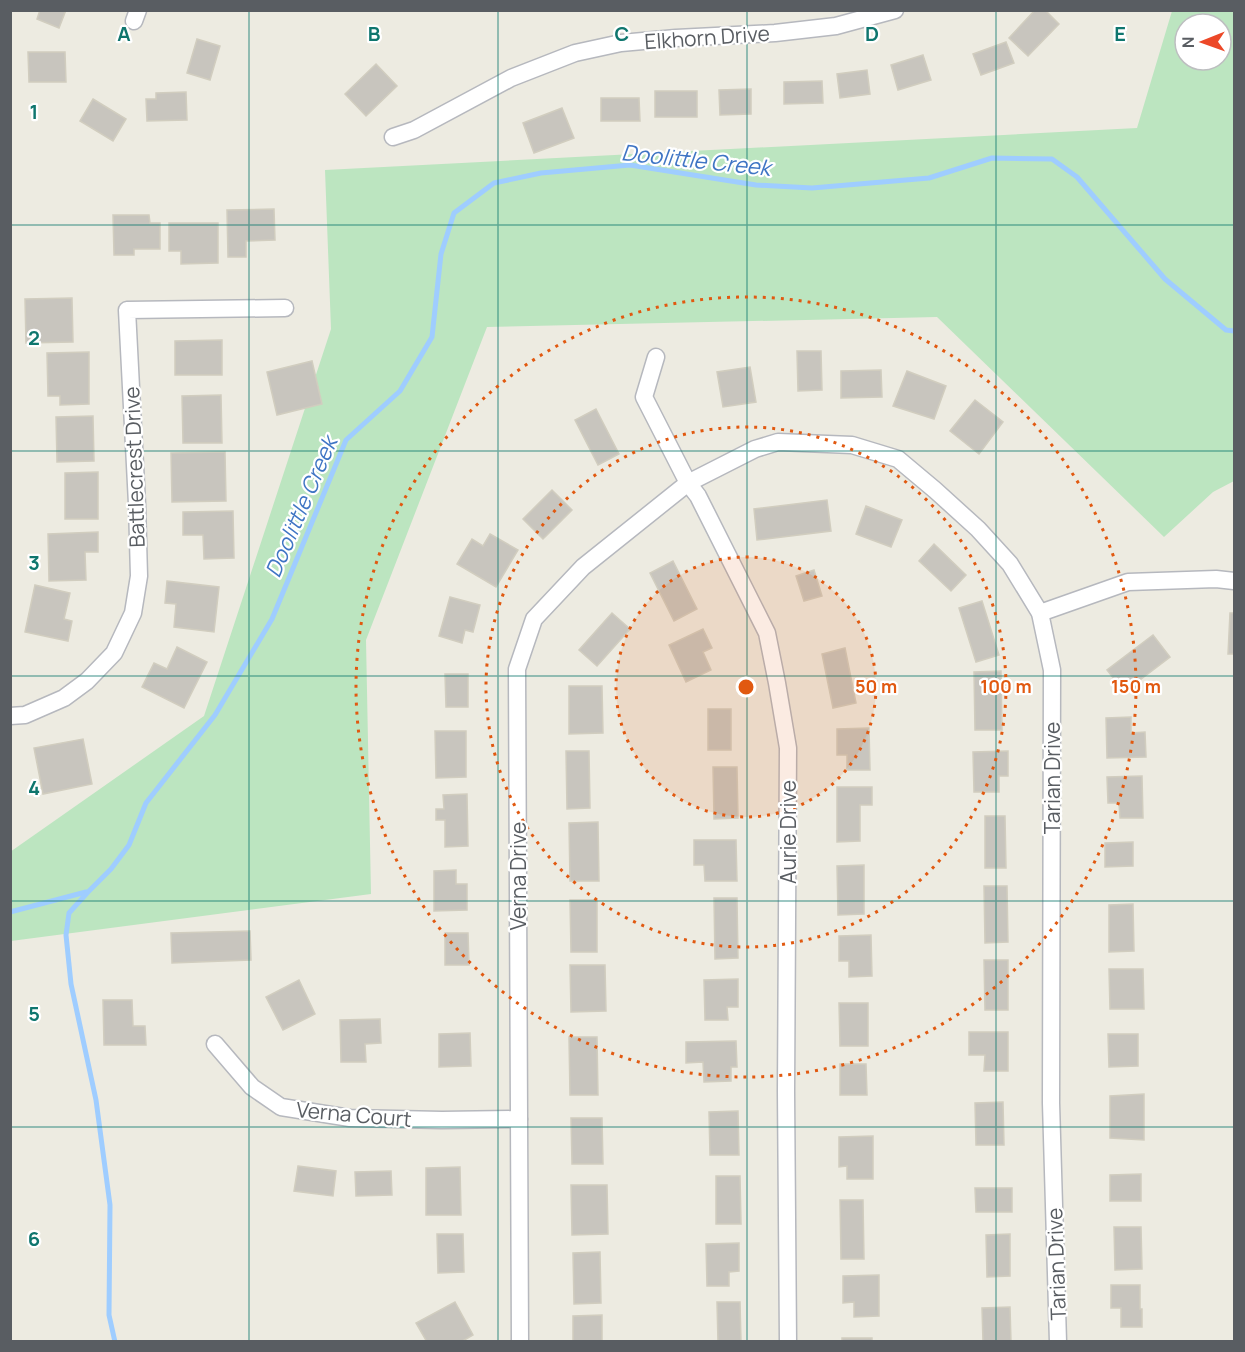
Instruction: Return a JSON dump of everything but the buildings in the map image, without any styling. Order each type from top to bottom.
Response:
[{"type":"street","name":"Elkhorn Drive","points":[[393,137],[414,130],[510,78],[575,53],[621,43],[775,33],[836,26],[895,10]]},
{"type":"street","name":"Battlecrest Drive","points":[[10,716],[25,714],[64,698],[87,681],[114,653],[133,613],[139,576],[127,310],[285,308]]},
{"type":"street","name":"Aurie Drive","points":[[656,357],[644,398],[688,483],[698,496],[767,633],[788,748],[786,1104],[788,1341]]},
{"type":"street","name":"Tarian Drive","points":[[688,483],[755,449],[778,442],[852,445],[898,459],[978,529],[1010,564],[1041,613],[1052,670],[1051,1103],[1058,1341]]},
{"type":"street","name":"Verna Drive","points":[[520,1341],[517,669],[534,620],[583,567],[688,483]]},
{"type":"street","points":[[1041,613],[1128,582],[1216,579],[1234,581]]},
{"type":"street","name":"Verna Court","points":[[215,1044],[252,1087],[281,1107],[350,1118],[519,1119]]},
{"type":"green space","points":[[1172,11],[1234,11],[1234,481],[1213,492],[1164,537],[937,317],[487,327],[366,640],[371,894],[11,941],[10,852],[204,716],[331,329],[325,170],[1137,128]]},
{"type":"waterway","name":"Doolittle Creek","points":[[115,1342],[109,1315],[110,1205],[96,1100],[71,984],[66,935],[69,913],[111,869],[129,845],[146,803],[215,715],[272,619],[346,440],[400,391],[432,337],[441,254],[454,213],[494,183],[541,173],[630,165],[756,185],[812,188],[929,178],[992,158],[1052,159],[1077,177],[1165,279],[1226,330],[1234,331]]},
{"type":"waterway","name":"Doolittle Creek","points":[[10,912],[86,892]]}]
